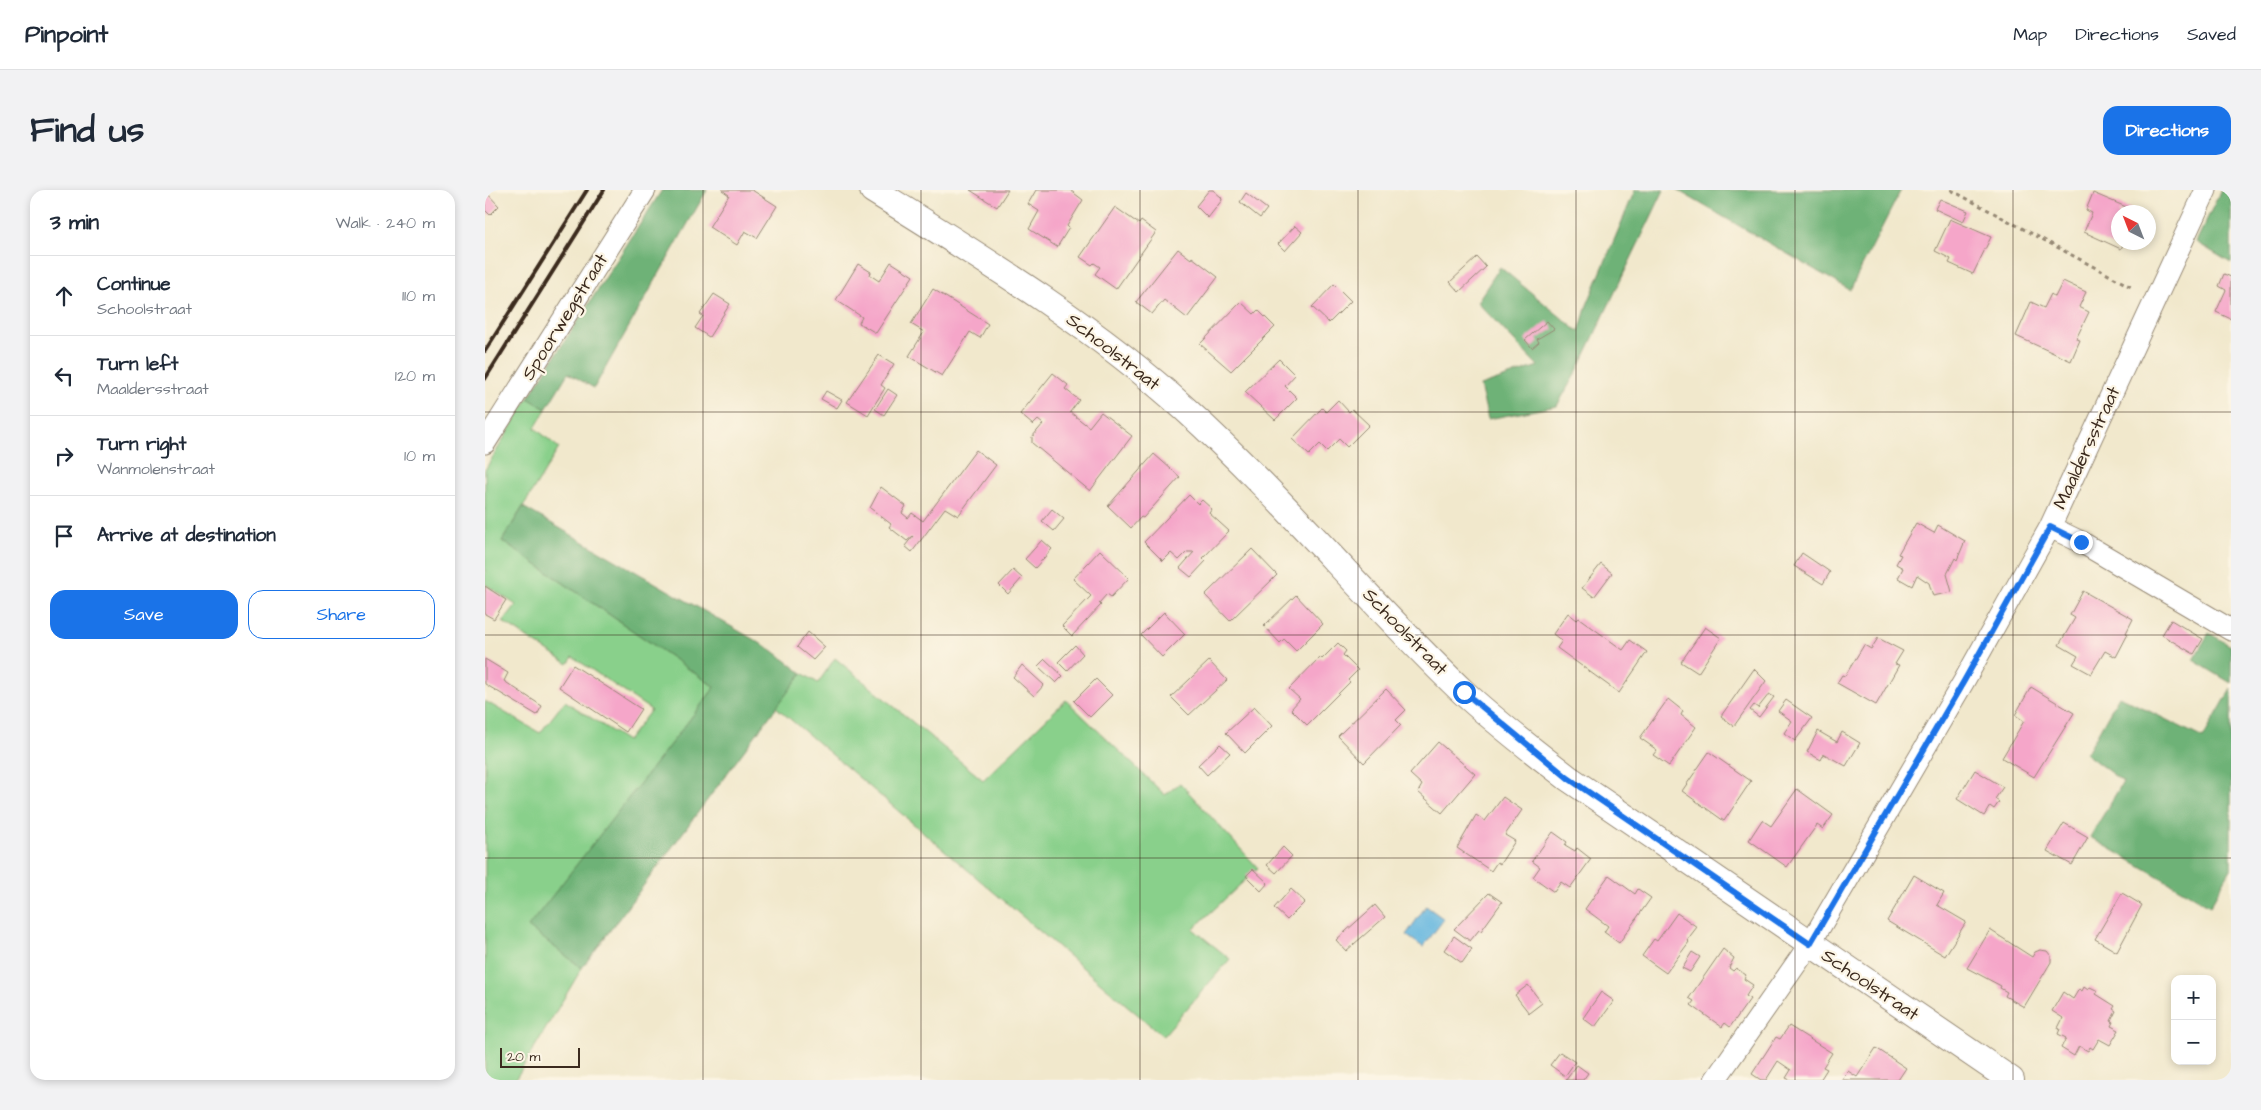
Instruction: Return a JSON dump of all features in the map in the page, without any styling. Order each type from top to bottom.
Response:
[{"type":"street","name":"Spoorwegstraat","points":[[485,443],[645,190]]},
{"type":"street","name":"Schoolstraat","points":[[873,190],[1051,304],[1183,407],[1241,461],[1426,656],[1493,718],[1568,778],[2011,1080]]},
{"type":"street","name":"Maaldersstraat","points":[[1715,1080],[1810,944],[1964,681],[2050,527],[2206,190]]},
{"type":"street","points":[[2050,527],[2081,542],[2231,630]]},
{"type":"path","points":[[1951,190],[2156,301]]},
{"type":"green space","points":[[662,190],[707,190],[594,388],[568,373],[546,409],[528,398]]},
{"type":"green space","points":[[1635,190],[1664,190],[1578,369],[1557,406],[1488,419],[1480,386],[1538,366],[1477,302],[1500,267],[1579,332],[1587,305]]},
{"type":"green space","points":[[1677,190],[1901,190],[1850,290]]},
{"type":"green space","points":[[2221,190],[2231,190],[2231,263],[2196,242]]},
{"type":"green space","points":[[528,398],[546,409],[535,428],[559,448],[502,541],[715,687],[529,927],[582,968],[515,1080],[485,1080],[485,701],[540,733],[565,701],[627,741],[651,710],[573,657],[568,664],[503,622],[516,605],[485,584],[485,470]]},
{"type":"green space","points":[[523,507],[772,650],[802,673],[582,968],[528,927],[715,687],[502,541]]},
{"type":"green space","points":[[2209,633],[2231,646],[2231,683],[2193,660]]},
{"type":"green space","points":[[835,658],[983,780],[1066,700],[1165,795],[1180,783],[1258,868],[1193,929],[1230,959],[1163,1036],[776,707],[802,673],[818,683]]},
{"type":"green space","points":[[2231,689],[2231,869],[2210,906],[2090,837],[2123,782],[2086,754],[2119,696],[2203,738]]},
{"type":"water","points":[[1426,906],[1444,919],[1423,947],[1406,935]]},
{"type":"building","points":[[722,190],[752,190],[777,206],[757,238],[745,231],[737,245],[709,227],[729,195]]},
{"type":"building","points":[[970,190],[1008,190],[997,207]]},
{"type":"building","points":[[1036,190],[1070,190],[1083,200],[1057,247],[1029,229],[1039,211],[1028,204]]},
{"type":"building","points":[[1209,190],[1213,190],[1222,200],[1208,218],[1196,206]]},
{"type":"building","points":[[485,191],[499,206],[490,215],[485,210]]},
{"type":"building","points":[[1246,193],[1267,209],[1260,218],[1240,202]]},
{"type":"building","points":[[2093,193],[2121,205],[2111,205],[2111,244],[2084,232],[2092,213],[2086,210]]},
{"type":"building","points":[[1940,199],[1968,211],[1963,222],[1935,209]]},
{"type":"building","points":[[1115,207],[1139,224],[1141,221],[1156,232],[1116,289],[1095,274],[1100,267],[1094,263],[1092,265],[1080,257]]},
{"type":"building","points":[[1950,219],[1991,237],[1973,274],[1949,263],[1951,259],[1935,251]]},
{"type":"building","points":[[1295,226],[1302,232],[1285,251],[1278,244]]},
{"type":"building","points":[[1178,249],[1218,277],[1187,318],[1164,300],[1152,314],[1136,302]]},
{"type":"building","points":[[1477,257],[1486,267],[1459,292],[1450,282]]},
{"type":"building","points":[[891,262],[913,276],[876,333],[859,323],[862,317],[836,300],[858,264],[871,272],[870,275],[879,281]]},
{"type":"building","points":[[2224,274],[2231,277],[2231,319],[2216,312],[2226,290],[2219,286]]},
{"type":"building","points":[[2063,281],[2086,292],[2079,307],[2089,312],[2076,339],[2080,340],[2071,361],[2016,336],[2031,302],[2044,308],[2051,294],[2055,297]]},
{"type":"building","points":[[1334,284],[1351,301],[1329,323],[1312,307]]},
{"type":"building","points":[[933,289],[988,324],[980,338],[970,332],[942,376],[909,356],[924,332],[911,324]]},
{"type":"building","points":[[714,294],[730,304],[709,337],[695,328],[703,316],[700,314]]},
{"type":"building","points":[[1241,302],[1254,314],[1258,310],[1275,327],[1231,371],[1200,344]]},
{"type":"building","points":[[1547,321],[1554,329],[1537,339],[1539,342],[1532,348],[1525,340]]},
{"type":"building","points":[[879,355],[894,364],[881,385],[885,388],[868,415],[847,402]]},
{"type":"building","points":[[1279,359],[1295,375],[1285,386],[1297,398],[1275,420],[1245,392]]},
{"type":"building","points":[[1053,373],[1068,385],[1065,389],[1079,400],[1070,412],[1089,427],[1101,412],[1132,436],[1090,491],[1032,443],[1032,437],[1043,424],[1038,420],[1033,425],[1020,414]]},
{"type":"building","points":[[888,389],[897,395],[884,415],[875,409]]},
{"type":"building","points":[[826,391],[842,400],[837,408],[821,399]]},
{"type":"building","points":[[1338,400],[1349,412],[1352,409],[1369,425],[1347,447],[1339,439],[1327,451],[1320,444],[1309,455],[1292,439],[1322,408],[1326,412]]},
{"type":"building","points":[[976,450],[996,465],[958,516],[945,508],[912,552],[905,546],[913,536],[907,541],[889,527],[891,524],[870,508],[881,487],[906,506],[902,513],[908,518],[912,513],[923,521]]},
{"type":"building","points":[[1154,454],[1180,477],[1143,518],[1141,517],[1131,528],[1108,506]]},
{"type":"building","points":[[1189,495],[1198,504],[1202,500],[1212,509],[1209,513],[1229,531],[1203,558],[1206,561],[1191,577],[1180,568],[1194,552],[1187,552],[1179,560],[1171,553],[1163,561],[1144,542]]},
{"type":"building","points":[[1052,509],[1064,519],[1054,531],[1042,521]]},
{"type":"building","points":[[1916,523],[1934,533],[1938,525],[1965,541],[1957,560],[1955,558],[1947,574],[1952,592],[1933,596],[1929,583],[1917,575],[1912,586],[1898,578],[1903,568],[1896,564],[1901,555],[1898,554]]},
{"type":"building","points":[[1042,540],[1052,549],[1035,568],[1025,559]]},
{"type":"building","points":[[1252,549],[1277,575],[1230,621],[1205,595]]},
{"type":"building","points":[[1100,550],[1129,578],[1111,597],[1107,594],[1099,603],[1101,605],[1072,636],[1062,626],[1091,596],[1073,579]]},
{"type":"building","points":[[1802,553],[1830,572],[1823,584],[1794,566]]},
{"type":"building","points":[[1601,564],[1612,573],[1594,597],[1582,588]]},
{"type":"building","points":[[1013,570],[1022,578],[1008,594],[999,585]]},
{"type":"building","points":[[485,586],[506,600],[494,619],[485,614]]},
{"type":"building","points":[[2083,591],[2133,619],[2126,633],[2128,634],[2116,657],[2105,651],[2091,674],[2073,664],[2078,656],[2059,645],[2075,618],[2070,615]]},
{"type":"building","points":[[1296,595],[1323,624],[1296,651],[1284,639],[1280,643],[1264,626]]},
{"type":"building","points":[[1164,612],[1185,634],[1162,657],[1141,635]]},
{"type":"building","points":[[1568,613],[1577,620],[1579,618],[1623,650],[1630,640],[1647,652],[1619,693],[1557,648],[1562,641],[1553,634]]},
{"type":"building","points":[[2171,620],[2203,639],[2194,654],[2162,635]]},
{"type":"building","points":[[1705,627],[1721,638],[1698,673],[1681,662]]},
{"type":"building","points":[[808,632],[825,647],[813,660],[797,647]]},
{"type":"building","points":[[1878,638],[1903,651],[1895,664],[1899,665],[1876,705],[1837,683],[1842,675],[1845,676],[1864,645],[1871,649]]},
{"type":"building","points":[[1338,643],[1346,651],[1343,655],[1358,670],[1348,680],[1350,682],[1307,725],[1291,709],[1300,699],[1289,689],[1320,657],[1322,659]]},
{"type":"building","points":[[1075,645],[1083,654],[1067,671],[1058,662]]},
{"type":"building","points":[[485,659],[508,673],[504,681],[542,706],[537,715],[485,684]]},
{"type":"building","points":[[1045,659],[1063,676],[1056,683],[1038,666]]},
{"type":"building","points":[[1209,661],[1227,680],[1189,715],[1171,697]]},
{"type":"building","points":[[573,665],[641,709],[626,732],[559,687]]},
{"type":"building","points":[[1022,665],[1044,685],[1034,696],[1013,677]]},
{"type":"building","points":[[1754,669],[1766,681],[1734,726],[1721,716]]},
{"type":"building","points":[[1096,679],[1112,695],[1090,717],[1074,701]]},
{"type":"building","points":[[2031,687],[2074,713],[2034,777],[2002,758],[2024,721],[2015,715]]},
{"type":"building","points":[[1386,689],[1406,710],[1396,720],[1401,725],[1364,763],[1338,736]]},
{"type":"building","points":[[1769,694],[1774,697],[1759,717],[1750,710],[1754,705],[1758,708]]},
{"type":"building","points":[[1668,699],[1683,711],[1681,715],[1696,727],[1669,766],[1653,755],[1657,750],[1640,738]]},
{"type":"building","points":[[1786,700],[1812,718],[1795,741],[1784,733],[1792,721],[1778,711]]},
{"type":"building","points":[[1254,707],[1272,726],[1245,753],[1226,733]]},
{"type":"building","points":[[1818,731],[1837,742],[1842,732],[1860,743],[1846,766],[1824,754],[1821,760],[1807,752]]},
{"type":"building","points":[[1438,742],[1475,774],[1442,813],[1418,792],[1422,785],[1410,774]]},
{"type":"building","points":[[1220,744],[1230,753],[1207,775],[1198,765]]},
{"type":"building","points":[[1709,752],[1751,781],[1724,821],[1682,791]]},
{"type":"building","points":[[1975,770],[2003,787],[1995,799],[1999,802],[1994,809],[1990,806],[1984,816],[1957,799]]},
{"type":"building","points":[[1797,789],[1833,815],[1823,829],[1817,825],[1787,867],[1749,840],[1762,820],[1771,826]]},
{"type":"building","points":[[1503,797],[1522,810],[1505,835],[1515,841],[1500,864],[1497,862],[1491,871],[1457,848],[1476,815],[1485,821]]},
{"type":"building","points":[[2064,823],[2088,837],[2072,865],[2047,851]]},
{"type":"building","points":[[1553,832],[1567,842],[1565,845],[1575,851],[1577,848],[1591,859],[1570,888],[1561,882],[1554,892],[1533,877],[1540,867],[1532,861]]},
{"type":"building","points":[[1283,847],[1292,856],[1276,873],[1267,865]]},
{"type":"building","points":[[1253,869],[1268,883],[1261,891],[1246,876]]},
{"type":"building","points":[[1609,875],[1635,894],[1638,889],[1651,898],[1619,943],[1604,932],[1608,926],[1585,909]]},
{"type":"building","points":[[1914,875],[1944,893],[1937,905],[1966,922],[1945,956],[1887,921]]},
{"type":"building","points":[[1291,889],[1305,902],[1287,920],[1274,908]]},
{"type":"building","points":[[1489,893],[1502,902],[1481,931],[1479,930],[1470,941],[1454,929]]},
{"type":"building","points":[[2122,893],[2142,905],[2117,952],[2095,939]]},
{"type":"building","points":[[1375,905],[1385,917],[1346,951],[1336,940]]},
{"type":"building","points":[[1677,913],[1697,927],[1687,940],[1689,942],[1666,973],[1642,956],[1654,939],[1657,941]]},
{"type":"building","points":[[1990,930],[2032,957],[2035,952],[2040,950],[2047,951],[2051,956],[2051,962],[2024,1007],[2005,996],[2007,992],[2000,988],[2001,986],[1967,968]]},
{"type":"building","points":[[1454,936],[1472,949],[1462,963],[1444,950]]},
{"type":"building","points":[[1723,949],[1734,958],[1729,968],[1733,971],[1736,968],[1746,975],[1744,979],[1753,985],[1746,996],[1750,999],[1730,1027],[1725,1023],[1722,1027],[1691,1005],[1694,1001],[1689,998]]},
{"type":"building","points":[[1692,952],[1700,957],[1690,972],[1682,968]]},
{"type":"building","points":[[1528,985],[1542,1003],[1529,1013],[1515,995]]},
{"type":"building","points":[[2084,987],[2088,990],[2090,987],[2098,991],[2096,994],[2115,1006],[2113,1009],[2116,1011],[2111,1021],[2113,1022],[2111,1026],[2119,1030],[2110,1045],[2099,1039],[2093,1049],[2090,1047],[2088,1051],[2079,1046],[2074,1056],[2061,1048],[2066,1038],[2058,1034],[2060,1029],[2058,1028],[2063,1018],[2052,1011],[2063,992],[2073,999],[2079,989],[2082,991]]},
{"type":"building","points":[[1601,992],[1614,1001],[1595,1027],[1583,1018]]},
{"type":"building","points":[[1789,1026],[1832,1053],[1823,1067],[1827,1069],[1820,1080],[1790,1080],[1786,1078],[1791,1070],[1778,1061],[1766,1080],[1761,1080],[1752,1074],[1776,1037],[1780,1039]]},
{"type":"building","points":[[1876,1048],[1906,1068],[1898,1080],[1842,1080],[1848,1071],[1857,1077]]},
{"type":"building","points":[[1560,1052],[1575,1062],[1565,1076],[1550,1065]]},
{"type":"building","points":[[1577,1065],[1588,1073],[1583,1080],[1566,1080]]},
{"type":"railway","points":[[485,351],[587,190]]},
{"type":"railway","points":[[485,379],[604,190]]},
{"type":"route","points":[[1464,692],[1493,718],[1568,778],[1810,944],[1964,681],[2050,527],[2081,542]]}]
